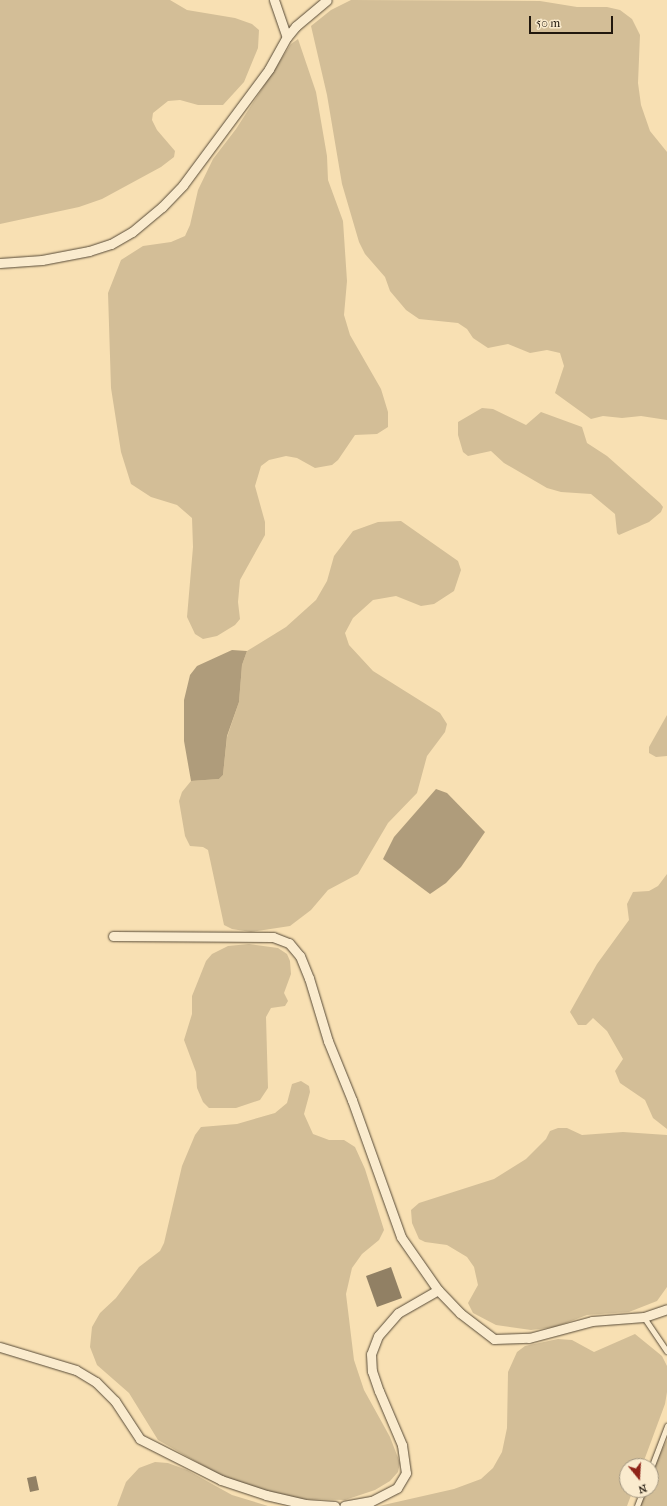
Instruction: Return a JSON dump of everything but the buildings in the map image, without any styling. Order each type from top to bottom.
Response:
[{"type":"street","points":[[274,0],[287,37]]},
{"type":"street","points":[[0,263],[42,260],[89,251],[111,244],[132,232],[162,207],[196,168],[268,69],[287,37],[296,26],[327,0]]},
{"type":"street","points":[[113,936],[273,937],[289,943],[300,956],[309,978],[328,1041],[352,1100],[401,1236],[438,1290],[460,1314],[494,1339],[529,1338],[592,1321],[644,1317],[667,1309]]},
{"type":"street","points":[[344,1506],[371,1501],[397,1488],[406,1473],[402,1445],[376,1385],[371,1354],[378,1336],[398,1313],[438,1290]]},
{"type":"street","points":[[0,1348],[76,1370],[96,1382],[115,1401],[140,1440],[221,1480],[266,1495],[305,1504],[335,1506]]},
{"type":"lane","points":[[644,1317],[667,1351]]},
{"type":"lane","points":[[655,1458],[667,1426]]},
{"type":"shaded area","points":[[0,0],[170,0],[187,10],[235,18],[252,24],[259,30],[258,48],[244,82],[223,105],[198,105],[180,100],[168,101],[153,113],[152,120],[157,130],[175,151],[174,157],[161,167],[102,199],[79,207],[0,224]]},
{"type":"shaded area","points":[[351,0],[540,1],[577,7],[607,7],[620,10],[632,19],[640,35],[638,83],[641,105],[650,131],[667,152],[667,420],[641,416],[622,418],[603,416],[591,419],[555,393],[564,366],[560,353],[547,350],[530,353],[508,344],[488,348],[473,338],[467,329],[458,323],[419,319],[406,310],[390,291],[385,277],[365,254],[359,242],[342,184],[327,95],[311,26],[331,10]]},
{"type":"shaded area","points":[[298,39],[316,92],[327,156],[328,180],[343,221],[347,281],[344,315],[350,335],[381,389],[388,412],[388,427],[377,434],[355,435],[338,460],[332,465],[315,468],[297,458],[286,456],[269,460],[261,466],[255,486],[265,522],[265,535],[240,580],[238,602],[240,619],[235,625],[217,636],[203,639],[195,634],[187,617],[193,547],[192,518],[177,505],[151,497],[131,484],[121,452],[111,388],[108,293],[121,260],[143,246],[171,242],[185,236],[190,225],[198,190],[213,159],[236,129],[291,44]]},
{"type":"shaded area","points":[[482,408],[493,409],[526,425],[541,412],[582,427],[587,443],[607,456],[660,503],[663,507],[661,512],[649,522],[619,535],[617,533],[615,514],[591,494],[561,492],[547,488],[504,463],[491,451],[468,456],[463,452],[458,435],[458,422]]},
{"type":"shaded area","points":[[401,521],[458,561],[461,570],[454,591],[434,604],[421,606],[396,596],[373,600],[353,618],[345,633],[349,645],[373,671],[440,713],[447,724],[445,732],[427,756],[417,793],[388,823],[358,874],[328,890],[311,910],[290,926],[251,932],[232,929],[224,925],[208,850],[203,847],[190,846],[185,836],[179,801],[182,792],[191,781],[219,779],[223,775],[227,737],[239,702],[242,665],[247,651],[286,627],[316,600],[327,581],[334,556],[353,531],[378,522]]},
{"type":"shaded area","points":[[232,650],[247,651],[242,665],[239,702],[227,736],[223,775],[219,779],[191,781],[184,741],[184,700],[190,675],[197,666]]},
{"type":"shaded area","points":[[667,715],[667,756],[656,757],[649,753],[649,747]]},
{"type":"shaded area","points":[[436,789],[447,793],[485,832],[461,867],[446,883],[430,894],[383,859],[394,837]]},
{"type":"shaded area","points":[[667,874],[667,1129],[653,1118],[645,1100],[620,1083],[615,1071],[623,1059],[607,1031],[593,1018],[586,1025],[578,1025],[570,1012],[597,964],[629,920],[627,904],[633,892],[649,891],[658,886]]},
{"type":"shaded area","points":[[249,944],[278,948],[287,954],[290,961],[291,974],[284,993],[288,1001],[285,1006],[271,1008],[266,1017],[268,1088],[260,1100],[236,1108],[209,1108],[203,1102],[197,1088],[196,1072],[184,1040],[192,1014],[192,996],[206,961],[212,954],[228,946]]},
{"type":"shaded area","points":[[301,1081],[309,1086],[310,1092],[304,1114],[313,1134],[329,1140],[344,1140],[355,1147],[365,1169],[384,1230],[379,1240],[362,1254],[352,1268],[346,1294],[354,1360],[364,1390],[390,1437],[400,1463],[398,1472],[390,1481],[375,1490],[345,1500],[301,1499],[232,1482],[158,1440],[129,1393],[97,1365],[90,1347],[92,1327],[100,1313],[116,1298],[139,1267],[160,1251],[164,1243],[182,1166],[195,1135],[201,1127],[237,1124],[275,1113],[287,1103],[292,1084]]},
{"type":"shaded area","points":[[558,1128],[567,1128],[582,1135],[623,1132],[667,1135],[667,1287],[657,1301],[629,1312],[587,1315],[555,1327],[531,1330],[496,1325],[473,1313],[468,1303],[478,1285],[474,1267],[467,1257],[447,1245],[425,1242],[419,1239],[412,1223],[411,1210],[419,1203],[494,1179],[526,1159],[546,1139],[550,1131]]},
{"type":"shaded area","points":[[635,1334],[662,1356],[667,1366],[667,1392],[665,1404],[645,1458],[619,1458],[619,1498],[630,1498],[627,1506],[379,1506],[454,1489],[481,1479],[493,1468],[502,1452],[507,1428],[508,1372],[517,1352],[525,1346],[558,1339],[572,1340],[594,1352]]},
{"type":"shaded area","points":[[667,1440],[667,1506],[639,1506],[642,1498],[659,1498],[659,1458],[658,1458]]},
{"type":"shaded area","points":[[155,1462],[168,1463],[187,1470],[232,1495],[268,1506],[117,1506],[126,1482],[139,1468]]}]
